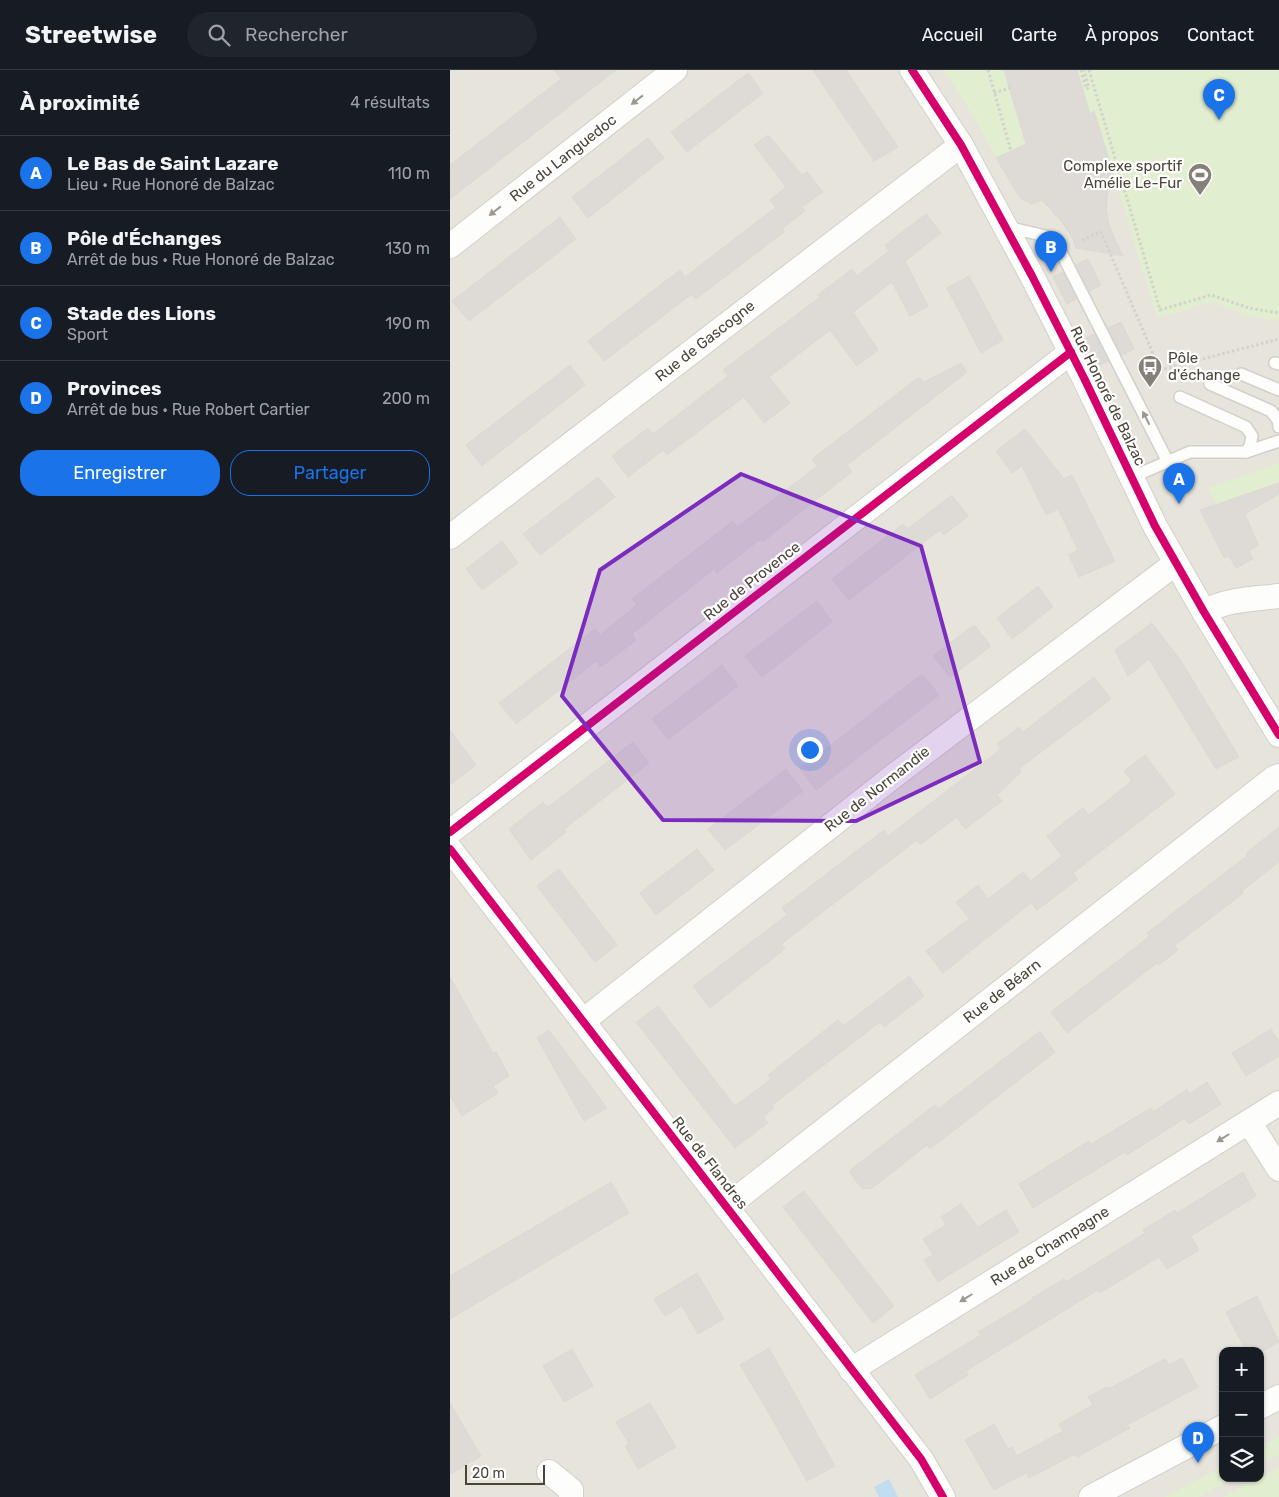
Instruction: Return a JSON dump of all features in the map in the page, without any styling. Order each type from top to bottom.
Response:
[{"type":"street","name":"Rue du Languedoc","points":[[450,246],[675,70]]},
{"type":"street","name":"Rue Honoré de Balzac","points":[[912,70],[961,145],[1005,226],[1071,352],[1155,526],[1204,612],[1279,735]]},
{"type":"street","name":"Rue de Gascogne","points":[[450,537],[961,145]]},
{"type":"street","name":"Rue de Provence","points":[[450,832],[1071,352]]},
{"type":"street","name":"Rue de Normandie","points":[[583,1022],[895,775],[1176,563]]},
{"type":"street","points":[[1204,612],[1217,605],[1241,600],[1279,596]]},
{"type":"street","name":"Rue de Béarn","points":[[726,1207],[1279,776]]},
{"type":"street","name":"Rue de Flandres","points":[[450,849],[921,1459],[943,1497]]},
{"type":"street","name":"Rue de Champagne","points":[[851,1370],[1279,1103]]},
{"type":"street","points":[[1249,1122],[1279,1169]]},
{"type":"street","points":[[1264,1405],[1279,1397]]},
{"type":"street","points":[[1091,1497],[1219,1429]]},
{"type":"street","points":[[549,1472],[571,1490],[571,1497]]},
{"type":"lane","points":[[1005,226],[1050,237],[1063,256],[1168,462]]},
{"type":"lane","points":[[1241,374],[1279,390]]},
{"type":"lane","points":[[1210,384],[1271,411],[1278,420],[1279,427]]},
{"type":"lane","points":[[1180,397],[1246,427],[1252,436],[1250,446],[1246,452]]},
{"type":"lane","points":[[1132,477],[1190,452],[1246,452],[1277,438]]},
{"type":"path","points":[[988,70],[1010,151]]},
{"type":"path","points":[[1083,70],[1090,88],[1086,89],[1083,70]]},
{"type":"path","points":[[1089,70],[1160,310],[1211,296],[1249,308],[1279,313]]},
{"type":"path","points":[[994,92],[1010,88]]},
{"type":"path","points":[[1082,240],[1101,232],[1160,370],[1279,339]]},
{"type":"highlighted area","points":[[741,474],[921,546],[980,762],[856,821],[663,820],[562,696],[600,570]]},
{"type":"shaded area","points":[[450,70],[1279,70],[1279,1497],[450,1497]]},
{"type":"green space","name":"Complexe sportif Amélie Le-Fur","points":[[943,70],[1279,70],[1279,321],[1247,316],[1213,302],[1157,318],[1115,179],[1032,204],[1020,198],[960,94]]},
{"type":"green space","points":[[1279,463],[1279,482],[1217,504],[1208,488]]},
{"type":"green space","points":[[1279,1437],[1279,1454],[1264,1462],[1264,1444]]},
{"type":"green space","points":[[1279,1467],[1279,1497],[1223,1497],[1251,1482],[1264,1482],[1264,1475]]},
{"type":"green space","points":[[1219,1468],[1219,1482],[1227,1482],[1199,1497],[1165,1497]]},
{"type":"water","points":[[889,1479],[898,1497],[879,1497],[874,1487]]},
{"type":"building","points":[[554,70],[616,70],[450,199],[450,165],[561,79]]},
{"type":"building","points":[[813,70],[846,70],[898,147],[874,161]]},
{"type":"building","points":[[1004,70],[1077,70],[1090,114],[1094,111],[1115,178],[1109,180],[1106,207],[1109,226],[1123,256],[1076,248],[1072,237],[1062,222],[1042,200],[1032,204],[1020,198],[996,158],[1026,144]]},
{"type":"building","points":[[748,73],[763,93],[687,152],[671,132]]},
{"type":"building","points":[[768,135],[802,175],[807,172],[823,192],[802,207],[805,211],[782,229],[784,232],[696,299],[692,294],[604,361],[588,341],[680,270],[685,277],[776,207],[770,200],[786,187],[754,145]]},
{"type":"building","points":[[648,138],[664,158],[588,218],[572,197]]},
{"type":"building","points":[[926,214],[941,233],[905,261],[928,306],[910,316],[892,282],[853,312],[878,350],[857,366],[830,330],[769,377],[790,403],[764,423],[744,397],[667,455],[663,450],[628,477],[612,456],[648,428],[653,434],[728,376],[723,370],[820,297],[818,295],[852,269],[857,276],[889,251],[885,245]]},
{"type":"building","points":[[560,217],[576,239],[469,321],[452,301]]},
{"type":"building","points":[[1088,259],[1101,285],[1089,291],[1076,265]]},
{"type":"building","points":[[1063,272],[1076,299],[1067,304],[1053,277]]},
{"type":"building","points":[[969,276],[1003,340],[981,353],[947,288]]},
{"type":"building","points":[[1121,322],[1134,349],[1122,355],[1108,328]]},
{"type":"building","points":[[1094,334],[1108,361],[1098,366],[1084,339]]},
{"type":"building","points":[[961,363],[967,372],[847,465],[852,472],[762,542],[760,539],[717,573],[714,569],[632,634],[636,640],[601,667],[596,661],[516,724],[499,703],[595,629],[600,635],[637,605],[632,599],[733,521],[737,527],[807,474],[817,466],[812,459],[919,377],[924,382]]},
{"type":"building","points":[[570,365],[585,385],[482,466],[466,445]]},
{"type":"building","points":[[1025,429],[1064,479],[1072,475],[1115,561],[1079,577],[1069,555],[1078,550],[1058,509],[1046,515],[1022,466],[1012,473],[996,451]]},
{"type":"building","points":[[598,477],[615,497],[540,555],[523,534]]},
{"type":"building","points":[[1279,483],[1279,494],[1245,514],[1258,545],[1249,551],[1253,559],[1236,568],[1229,556],[1224,558],[1200,510]]},
{"type":"building","points":[[952,495],[968,516],[944,535],[940,530],[849,600],[832,579],[903,524],[907,529]]},
{"type":"building","points":[[502,541],[518,563],[482,590],[466,569]]},
{"type":"building","points":[[1038,586],[1053,607],[1012,639],[997,618]]},
{"type":"building","points":[[817,601],[832,622],[762,677],[745,656]]},
{"type":"building","points":[[1152,623],[1181,661],[1239,757],[1216,769],[1149,659],[1128,676],[1115,650]]},
{"type":"building","points":[[974,625],[991,646],[950,677],[933,656]]},
{"type":"building","points":[[722,665],[738,686],[668,739],[652,719]]},
{"type":"building","points":[[922,674],[939,695],[816,790],[800,769]]},
{"type":"building","points":[[1094,677],[1111,699],[1019,769],[1021,772],[997,795],[1002,801],[965,829],[957,817],[920,845],[917,840],[781,944],[785,949],[710,1008],[693,986],[787,915],[782,908],[884,830],[888,836],[1001,749],[997,744],[1019,727],[1023,732]]},
{"type":"building","points":[[450,730],[476,765],[450,785]]},
{"type":"building","points":[[633,742],[649,763],[564,829],[566,832],[531,860],[509,829],[543,802],[548,807]]},
{"type":"building","points":[[1145,755],[1175,794],[1073,873],[1078,879],[1037,910],[1031,903],[943,973],[926,951],[969,919],[956,902],[978,885],[988,899],[1023,872],[1031,881],[1062,856],[1047,836],[1083,808],[1089,815],[1132,781],[1124,771]]},
{"type":"building","points":[[786,769],[803,791],[725,850],[708,829]]},
{"type":"building","points":[[1279,827],[1279,862],[1242,891],[1243,893],[1175,945],[1178,950],[1159,965],[1157,963],[1067,1033],[1051,1012],[1141,943],[1150,935],[1147,933],[1248,855],[1246,853]]},
{"type":"building","points":[[697,849],[714,870],[656,915],[640,893]]},
{"type":"building","points":[[559,869],[617,945],[595,962],[537,886]]},
{"type":"building","points":[[909,976],[924,996],[884,1027],[880,1022],[772,1105],[774,1108],[763,1117],[768,1123],[735,1148],[636,1022],[658,1006],[735,1106],[771,1079],[768,1075],[838,1020],[843,1026]]},
{"type":"building","points":[[450,977],[493,1053],[496,1052],[509,1076],[493,1086],[498,1093],[462,1116],[450,1095]]},
{"type":"building","points":[[1271,1029],[1279,1042],[1279,1056],[1246,1076],[1232,1053]]},
{"type":"building","points":[[549,1030],[607,1108],[584,1121],[537,1038]]},
{"type":"building","points":[[1040,1031],[1055,1052],[930,1149],[927,1145],[871,1189],[862,1189],[849,1171],[935,1105],[938,1109]]},
{"type":"building","points":[[1207,1082],[1221,1104],[1189,1124],[1185,1118],[1127,1155],[1125,1152],[1033,1208],[1019,1184],[1089,1141],[1091,1144],[1151,1108],[1153,1112],[1187,1089],[1189,1094]]},
{"type":"building","points":[[1243,1172],[1256,1196],[1191,1236],[1199,1250],[1167,1269],[1159,1257],[1100,1293],[1098,1290],[966,1371],[968,1375],[930,1399],[915,1375],[981,1335],[978,1332],[1032,1300],[1032,1298],[1064,1279],[1066,1282],[1145,1233],[1143,1230],[1175,1210],[1177,1213]]},
{"type":"building","points":[[611,1182],[629,1213],[450,1319],[450,1276]]},
{"type":"building","points":[[804,1191],[894,1306],[873,1323],[783,1207]]},
{"type":"building","points":[[961,1204],[978,1227],[1006,1210],[1019,1232],[938,1282],[924,1260],[933,1255],[923,1239],[946,1225],[941,1217]]},
{"type":"building","points":[[697,1273],[724,1319],[698,1334],[682,1306],[665,1316],[654,1299]]},
{"type":"building","points":[[1257,1296],[1279,1342],[1264,1350],[1264,1347],[1244,1347],[1226,1312]]},
{"type":"building","points":[[769,1348],[835,1466],[807,1481],[740,1365]]},
{"type":"building","points":[[572,1349],[593,1386],[564,1402],[543,1366]]},
{"type":"building","points":[[1182,1358],[1198,1387],[1127,1425],[1130,1428],[1077,1457],[1075,1454],[1029,1478],[1024,1468],[1026,1473],[994,1490],[965,1440],[994,1424],[1008,1449],[1012,1447],[1017,1456],[1063,1431],[1059,1424],[1093,1405],[1088,1397],[1107,1387],[1108,1389],[1165,1359],[1169,1365]]},
{"type":"building","points":[[450,1403],[481,1456],[450,1474]]},
{"type":"building","points":[[650,1403],[676,1447],[638,1469],[625,1446],[629,1444],[616,1422]]},
{"type":"cycle path","points":[[912,70],[961,145],[1032,276],[1084,378],[1155,526],[1204,612],[1279,735]]},
{"type":"cycle path","points":[[450,832],[1071,352]]},
{"type":"cycle path","points":[[450,849],[921,1459],[943,1497]]},
{"type":"place","name":"Stade des Lions","points":[[1219,120]]},
{"type":"place","name":"Complexe sportif Amélie Le-Fur","points":[[1200,196]]},
{"type":"place","name":"Pôle d'Échanges","points":[[1051,272]]},
{"type":"place","name":"Pôle d'échange","points":[[1150,388]]},
{"type":"place","name":"Le Bas de Saint Lazare","points":[[1179,504]]},
{"type":"place","name":"Provinces","points":[[1198,1463]]}]
